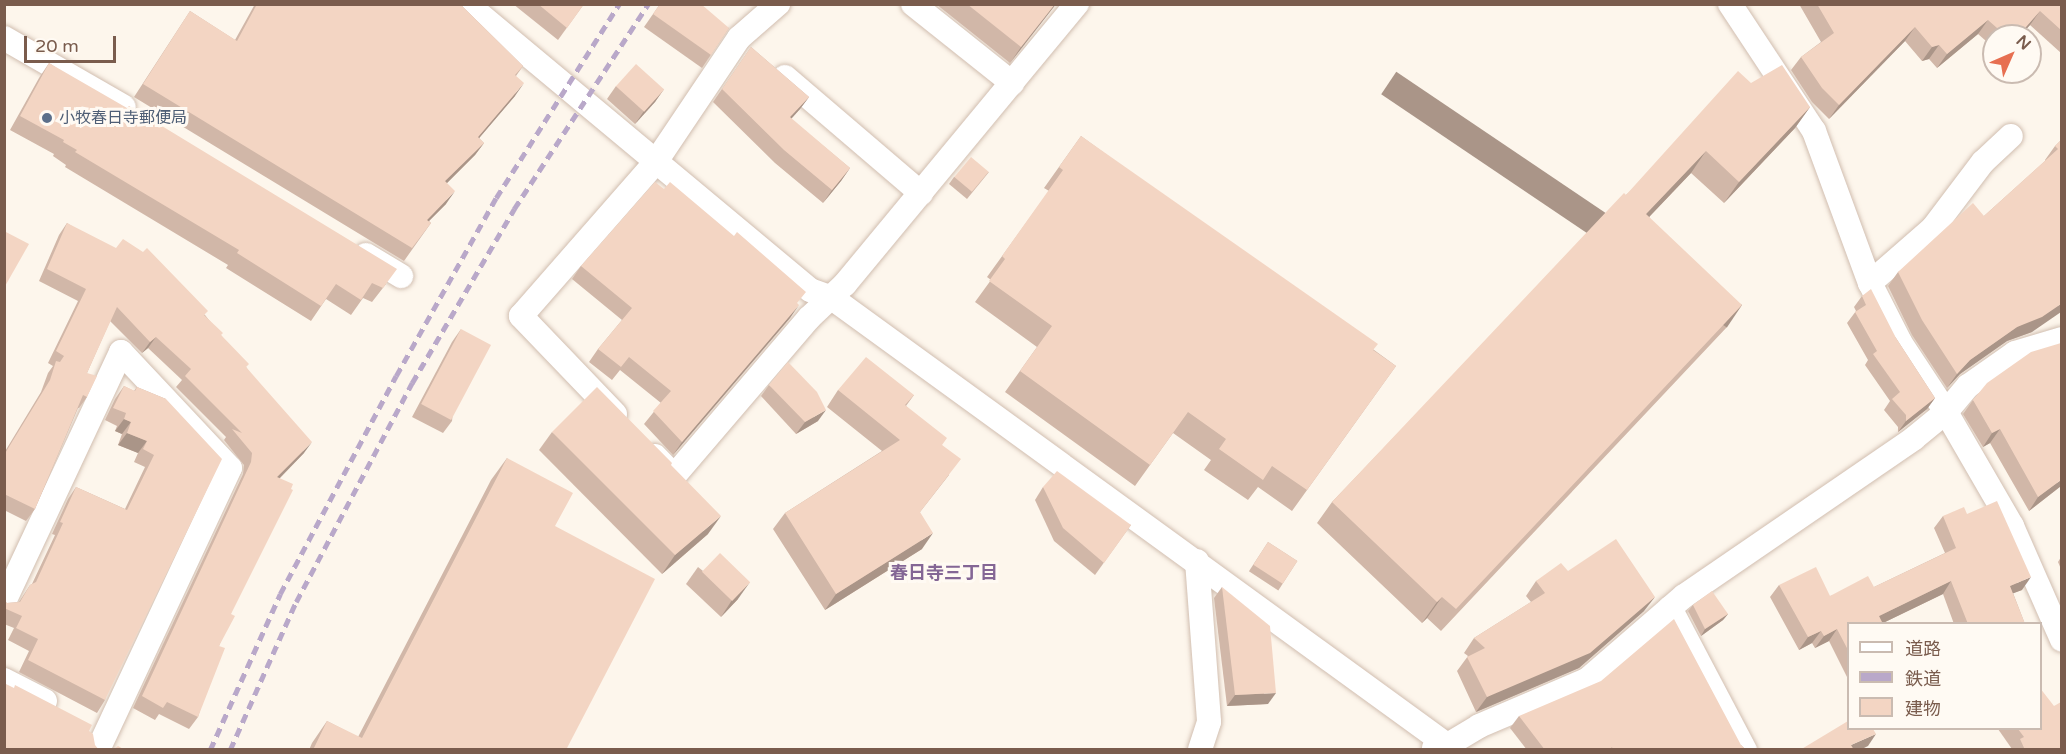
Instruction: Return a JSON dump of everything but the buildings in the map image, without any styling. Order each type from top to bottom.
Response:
[{"type":"street","points":[[467,4],[810,290],[832,298],[1197,561],[1442,748],[1479,726],[1587,680],[1670,608],[1752,547],[1913,439],[1946,412],[1968,386],[2015,353],[2061,339]]},
{"type":"street","points":[[778,4],[731,32],[655,163],[521,316],[674,476],[809,318],[832,298],[1077,4]]},
{"type":"street","points":[[913,4],[1012,83]]},
{"type":"street","points":[[1741,8],[1814,130],[1870,283],[1900,342],[1946,412],[2012,526],[2059,629]]},
{"type":"street","points":[[731,32],[921,193]]},
{"type":"street","points":[[4,38],[147,121]]},
{"type":"street","points":[[1870,283],[1933,228],[1983,162],[2011,136]]},
{"type":"street","points":[[350,245],[400,276]]},
{"type":"street","points":[[4,602],[121,352],[230,468],[88,729],[4,680]]},
{"type":"street","points":[[1197,561],[1209,722],[1200,750]]},
{"type":"street","points":[[1670,608],[1745,750]]},
{"type":"railway","points":[[210,750],[280,594],[396,376],[496,198],[619,4]]},
{"type":"railway","points":[[230,750],[296,602],[412,383],[514,209],[648,4]]},
{"type":"place","name":"小牧春日寺郵便局","points":[[47,118]]},
{"type":"district","name":"春日寺三丁目","points":[[944,573]]}]
